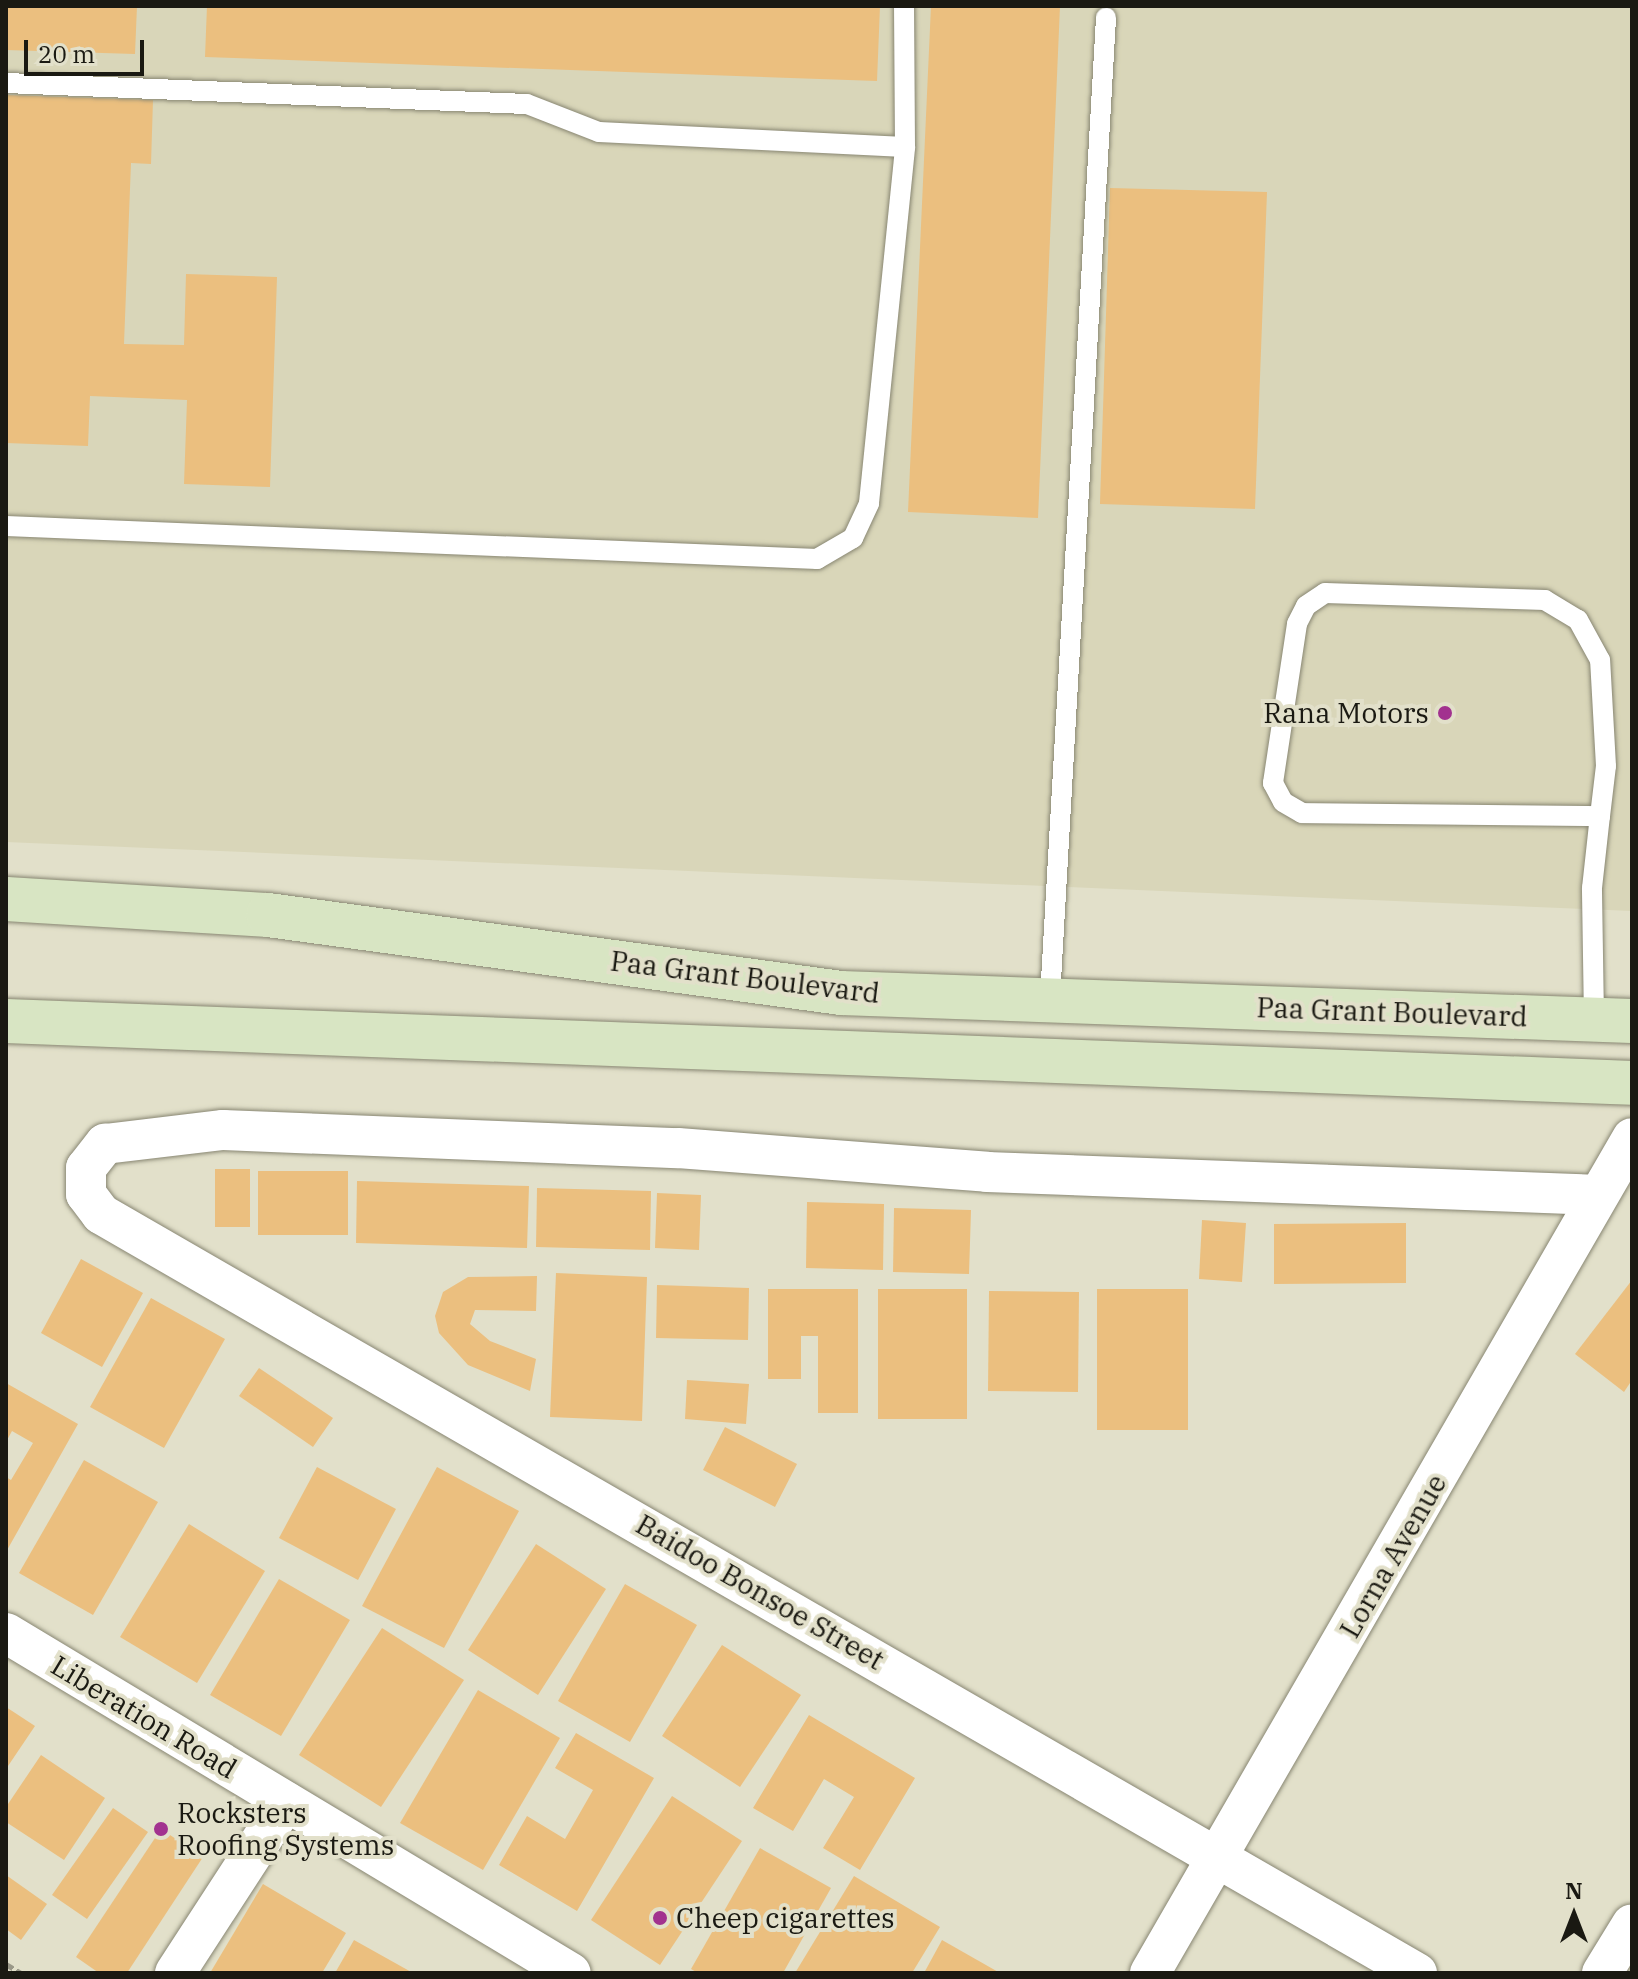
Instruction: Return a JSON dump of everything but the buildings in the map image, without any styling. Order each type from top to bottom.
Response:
[{"type":"main road","name":"Paa Grant Boulevard","points":[[6,899],[268,915],[841,993],[1613,1020]]},
{"type":"main road","points":[[838,1056],[841,993]]},
{"type":"main road","points":[[6,1021],[838,1056],[1632,1083]]},
{"type":"street","name":"Baidoo Bonsoe Street","points":[[1417,1973],[1221,1857],[101,1214],[86,1194],[86,1168],[105,1144],[223,1130],[678,1148],[987,1172],[1599,1195]]},
{"type":"street","name":"Lorna Avenue","points":[[1150,1973],[1221,1857],[1632,1138]]},
{"type":"street","name":"Liberation Road","points":[[6,1633],[571,1973]]},
{"type":"street","points":[[175,1973],[286,1802]]},
{"type":"street","points":[[1602,1973],[1632,1924]]},
{"type":"lane","points":[[6,526],[817,559],[853,538],[869,503],[905,147],[904,6]]},
{"type":"lane","points":[[1050,998],[1106,18]]},
{"type":"lane","points":[[6,83],[527,104],[599,132],[905,147]]},
{"type":"lane","points":[[1600,816],[1302,813],[1283,802],[1273,783],[1297,624],[1306,606],[1325,593],[1545,600],[1578,620],[1600,660],[1606,766],[1592,888],[1613,1020]]},
{"type":"path","points":[[6,1964],[21,1973]]},
{"type":"shaded area","points":[[6,6],[1632,6],[1632,911],[6,842]]},
{"type":"place","name":"Rana Motors","points":[[1445,713]]},
{"type":"place","name":"Rocksters Roofing Systems","points":[[161,1829]]},
{"type":"place","name":"Cheep cigarettes","points":[[660,1918]]}]
